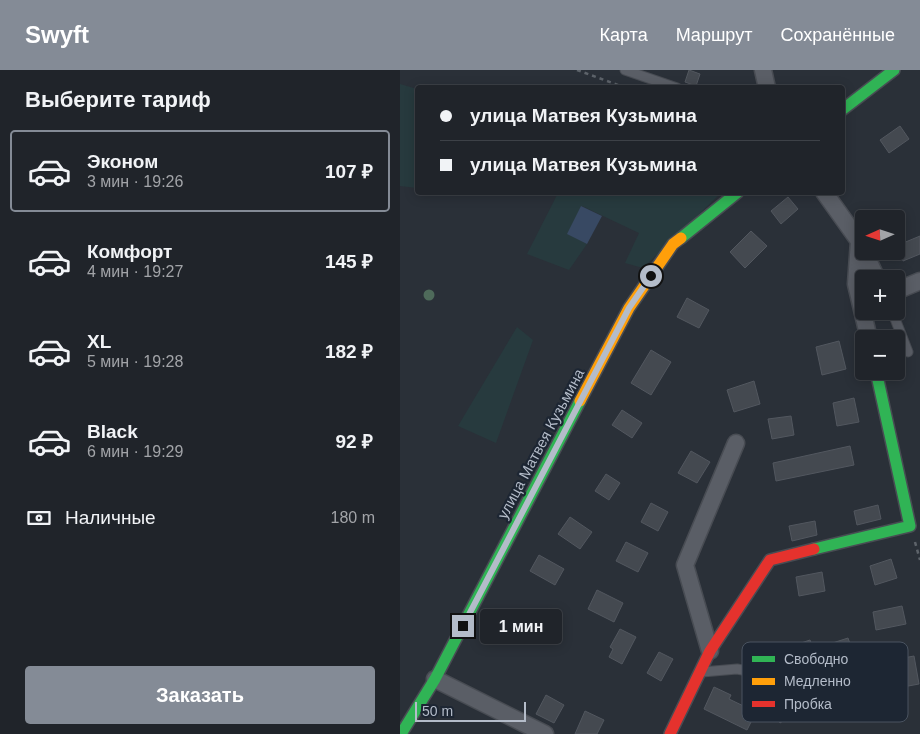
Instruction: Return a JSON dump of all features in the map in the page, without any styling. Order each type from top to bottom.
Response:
[{"type":"main road","points":[[845,108],[894,70]]},
{"type":"main road","name":"улица Матвея Кузьмина","points":[[401,734],[436,679],[629,308],[673,244],[734,195]]},
{"type":"main road","points":[[670,734],[710,651],[770,560],[910,526],[878,380]]},
{"type":"street","points":[[763,70],[766,85]]},
{"type":"street","points":[[826,195],[855,237]]},
{"type":"street","points":[[860,260],[856,284],[867,330]]},
{"type":"street","points":[[905,287],[920,281]]},
{"type":"street","points":[[710,651],[685,565],[736,443]]},
{"type":"street","points":[[436,679],[537,732]]},
{"type":"lane","points":[[625,70],[668,85]]},
{"type":"lane","points":[[896,320],[908,352]]},
{"type":"lane","points":[[700,673],[742,670]]},
{"type":"path","points":[[577,70],[618,85]]},
{"type":"green space","points":[[400,84],[415,88],[415,188],[400,186]]},
{"type":"green space","points":[[557,195],[719,195],[643,268],[625,263],[639,233],[582,206],[568,234],[587,244],[569,270],[527,254]]},
{"type":"green space","points":[[517,327],[533,340],[496,443],[458,426]]},
{"type":"water","points":[[581,206],[602,216],[587,244],[567,234]]},
{"type":"building","points":[[689,70],[700,74],[696,85],[685,82]]},
{"type":"building","points":[[900,126],[909,139],[889,153],[880,140]]},
{"type":"building","points":[[788,197],[798,209],[781,224],[771,211]]},
{"type":"building","points":[[751,231],[767,246],[745,268],[730,252]]},
{"type":"building","points":[[920,236],[920,254],[903,261],[905,260],[905,242]]},
{"type":"building","points":[[687,298],[709,310],[699,328],[677,317]]},
{"type":"building","points":[[839,341],[846,369],[822,375],[816,347]]},
{"type":"building","points":[[651,350],[671,362],[651,395],[631,383]]},
{"type":"building","points":[[754,381],[760,404],[734,412],[727,390]]},
{"type":"building","points":[[854,398],[859,422],[837,426],[833,403]]},
{"type":"building","points":[[622,410],[642,423],[632,438],[612,425]]},
{"type":"building","points":[[791,416],[794,435],[772,439],[768,419]]},
{"type":"building","points":[[850,446],[854,465],[776,481],[773,463]]},
{"type":"building","points":[[691,451],[710,462],[697,483],[678,473]]},
{"type":"building","points":[[606,474],[620,483],[609,500],[595,491]]},
{"type":"building","points":[[651,503],[668,512],[658,531],[641,522]]},
{"type":"building","points":[[878,505],[881,519],[857,525],[854,511]]},
{"type":"building","points":[[570,517],[592,532],[580,549],[558,534]]},
{"type":"building","points":[[815,521],[817,535],[792,541],[789,526]]},
{"type":"building","points":[[626,542],[648,553],[638,572],[616,561]]},
{"type":"building","points":[[539,555],[564,569],[555,585],[530,571]]},
{"type":"building","points":[[891,559],[897,578],[875,585],[870,566]]},
{"type":"building","points":[[822,572],[825,591],[799,596],[796,577]]},
{"type":"building","points":[[597,590],[623,603],[614,622],[588,609]]},
{"type":"building","points":[[902,606],[906,624],[876,630],[873,612]]},
{"type":"building","points":[[510,613],[531,624],[523,639],[502,628]]},
{"type":"building","points":[[620,629],[636,637],[622,664],[609,657],[613,649],[610,647]]},
{"type":"building","points":[[848,638],[849,642],[836,642]]},
{"type":"building","points":[[659,652],[673,659],[661,681],[647,673]]},
{"type":"building","points":[[914,656],[919,684],[908,686],[908,657]]},
{"type":"building","points":[[714,687],[731,695],[729,699],[742,705],[742,722],[751,722],[747,730],[704,709]]},
{"type":"building","points":[[546,695],[564,705],[554,723],[536,714]]},
{"type":"building","points":[[585,711],[604,720],[597,734],[575,734]]},
{"type":"traffic: fast","points":[[845,108],[894,70]]},
{"type":"traffic: fast","points":[[681,238],[734,195]]},
{"type":"traffic: fast","points":[[814,549],[910,526],[878,380]]},
{"type":"traffic: fast","points":[[401,734],[435,679],[580,401]]},
{"type":"traffic: slow","points":[[580,401],[629,308],[673,244],[681,238]]},
{"type":"traffic: jam","points":[[670,734],[710,651],[770,560],[814,549]]},
{"type":"route","points":[[463,626],[629,308],[651,276]]}]
